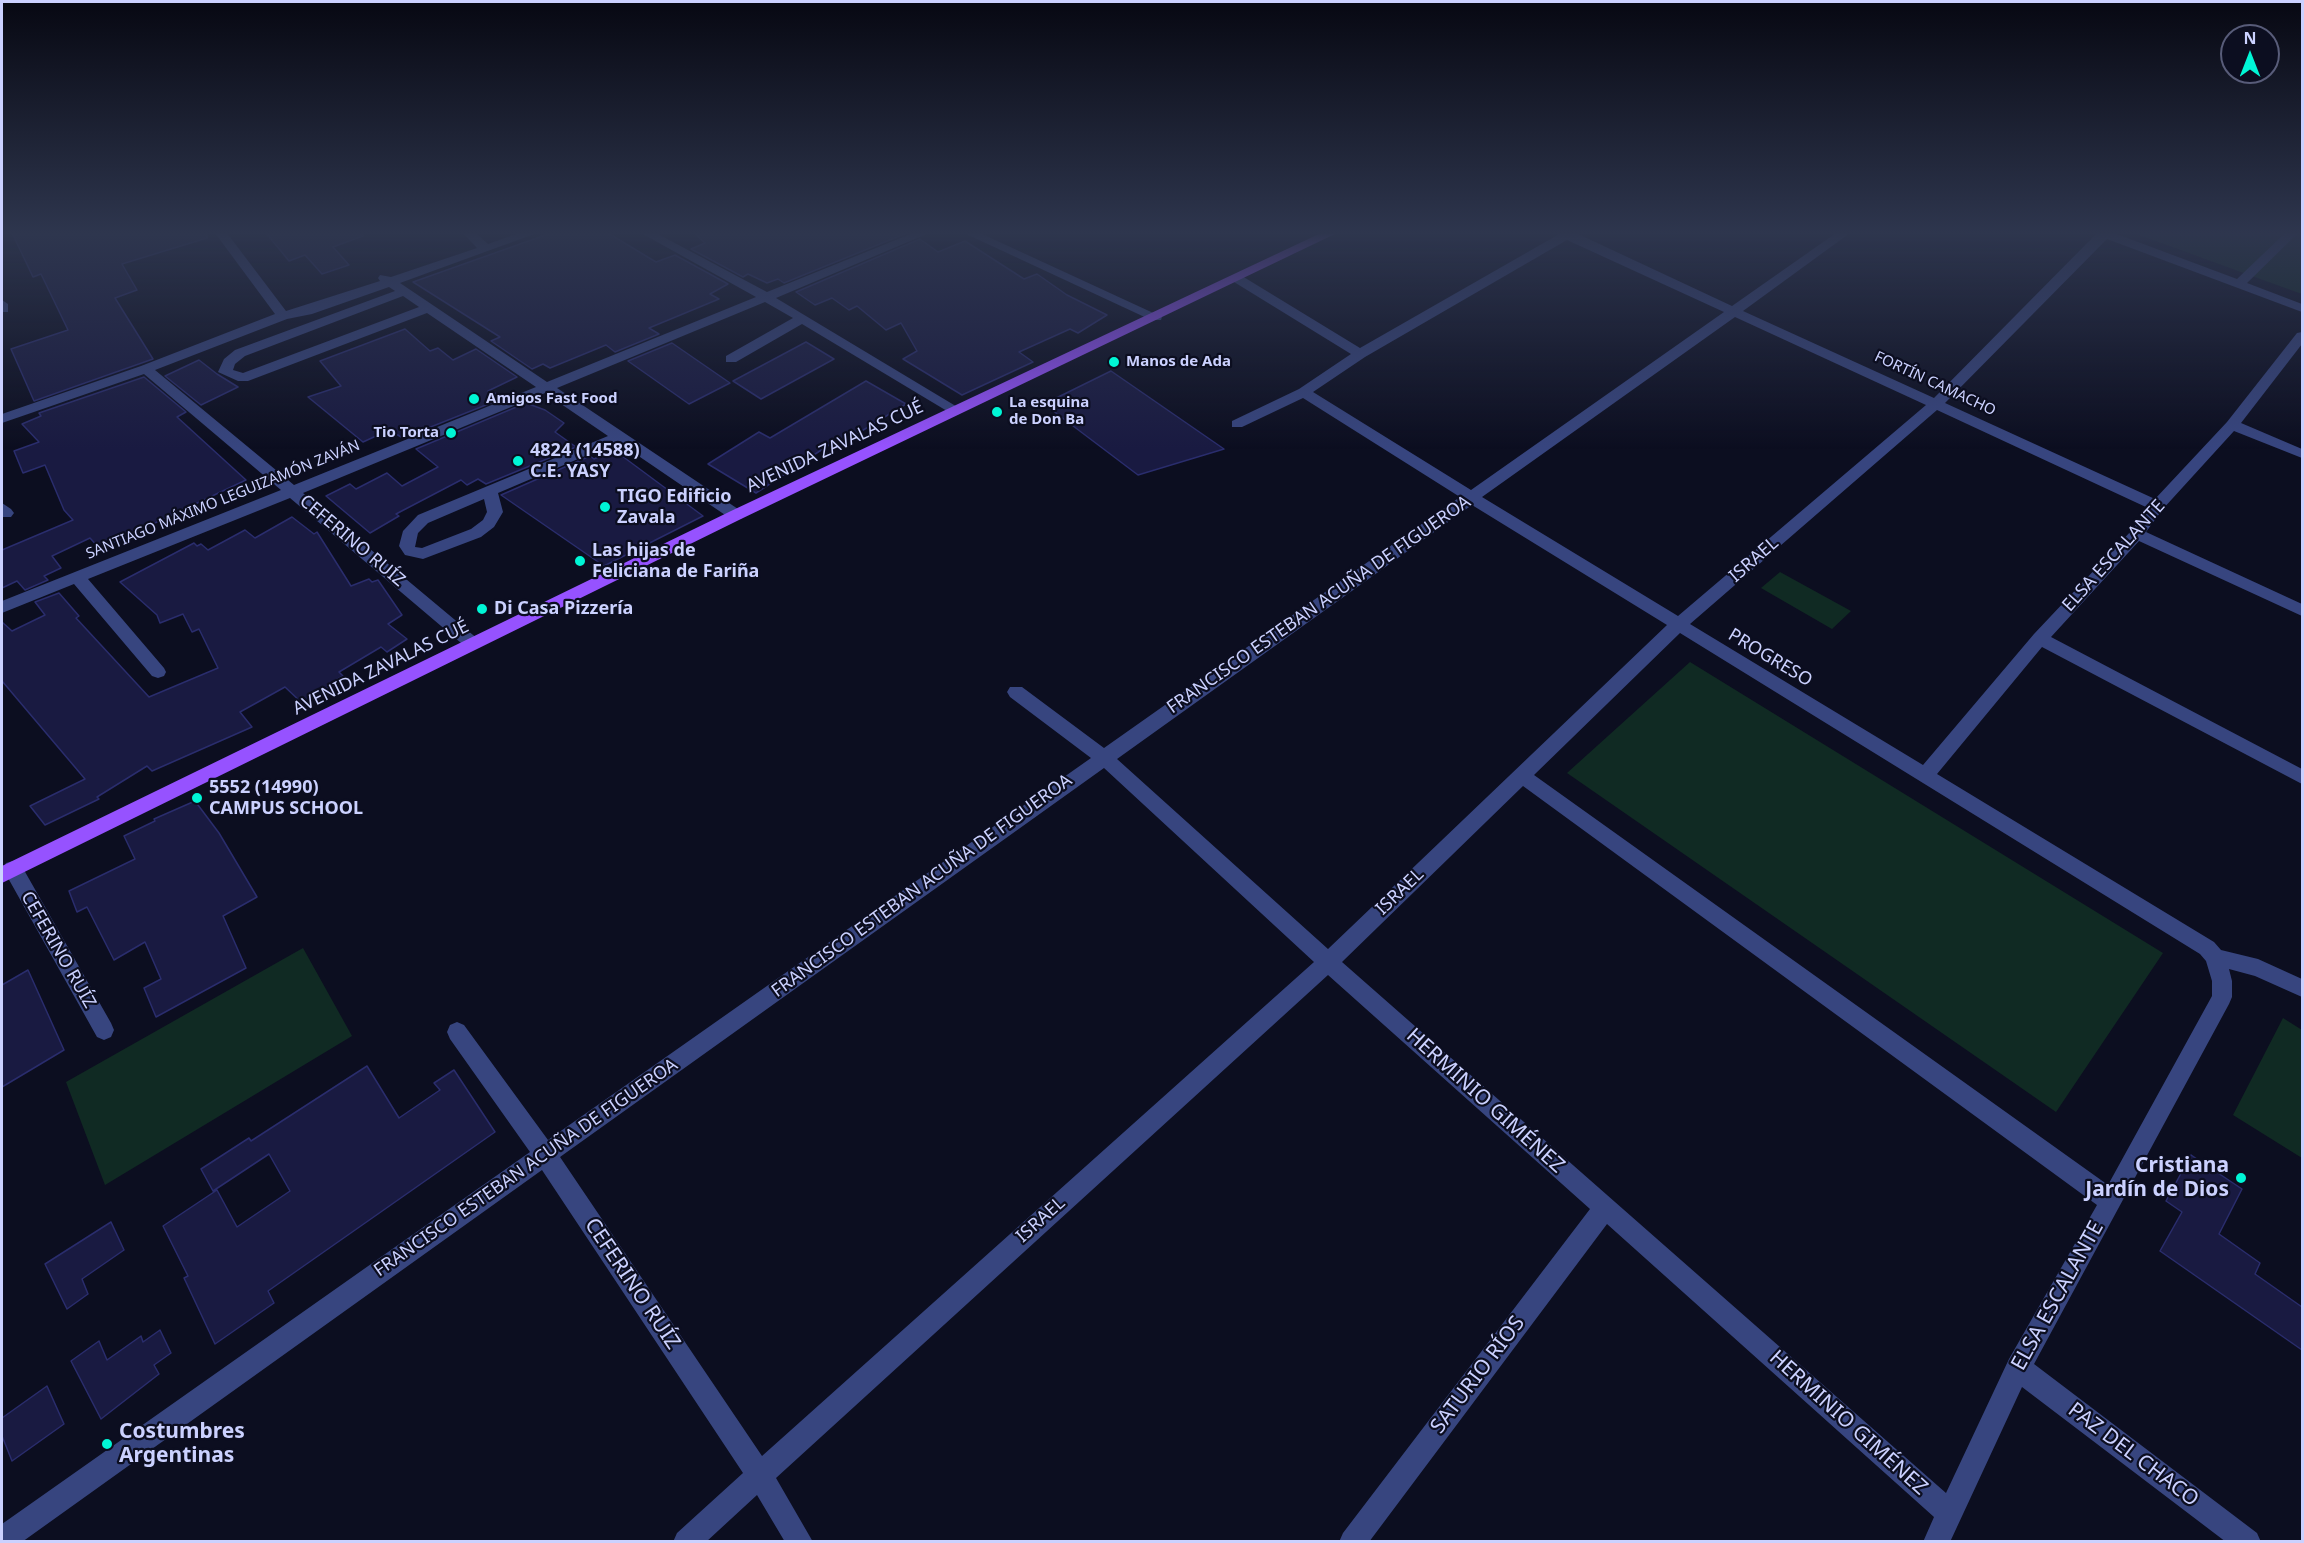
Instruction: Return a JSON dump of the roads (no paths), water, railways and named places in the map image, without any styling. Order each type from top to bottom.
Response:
[{"type":"main road","name":"AVENIDA ZAVALAS CUÉ","points":[[7,872],[736,515],[1182,305]]},
{"type":"street","points":[[279,305],[287,315]]},
{"type":"street","points":[[2,420],[146,369],[287,315],[321,305]]},
{"type":"street","points":[[368,305],[240,353],[229,362],[225,372],[243,378],[428,308]]},
{"type":"street","points":[[423,305],[736,515]]},
{"type":"street","name":"SANTIAGO MÁXIMO LEGUIZAMÓN ZAVÁN","points":[[2,607],[293,491],[744,305]]},
{"type":"street","points":[[777,305],[957,411]]},
{"type":"street","points":[[1129,305],[1156,317]]},
{"type":"street","points":[[1280,305],[1360,354]]},
{"type":"street","points":[[1237,424],[1304,392],[1360,354],[1445,305]]},
{"type":"street","name":"FORTÍN CAMACHO","points":[[1720,305],[2157,506]]},
{"type":"street","name":"FRANCISCO ESTEBAN ACUÑA DE FIGUEROA","points":[[2,1540],[1103,757],[1745,305]]},
{"type":"street","name":"ISRAEL","points":[[686,1542],[758,1473],[1328,962],[1678,625],[1937,403],[2033,305]]},
{"type":"street","points":[[731,359],[801,319]]},
{"type":"street","name":"ELSA ESCALANTE","points":[[1925,776],[2040,638],[2232,425],[2302,336]]},
{"type":"street","name":"CEFERINO RUÍZ","points":[[146,369],[473,644]]},
{"type":"street","name":"PROGRESO","points":[[1304,392],[1678,625],[2207,948],[2215,957]]},
{"type":"street","points":[[2232,425],[2302,454]]},
{"type":"street","points":[[490,493],[495,512],[489,523],[476,533],[423,554],[410,551],[407,546],[411,531],[423,519],[490,493],[620,436]]},
{"type":"street","points":[[2136,534],[2302,610]]},
{"type":"street","points":[[76,576],[158,672]]},
{"type":"street","points":[[2040,638],[2302,777]]},
{"type":"street","name":"HERMINIO GIMÉNEZ","points":[[1016,692],[1103,757],[1328,962],[1950,1514]]},
{"type":"street","points":[[1521,775],[2110,1201]]},
{"type":"street","name":"CEFERINO RUÍZ","points":[[7,872],[104,1030]]},
{"type":"street","points":[[2215,957],[2258,968],[2302,988]]},
{"type":"street","name":"ELSA ESCALANTE","points":[[1936,1542],[2018,1368],[2222,997],[2222,981],[2215,957]]},
{"type":"street","name":"CEFERINO RUÍZ","points":[[457,1032],[545,1155],[758,1473],[800,1542]]},
{"type":"street","name":"SATURIO RÍOS","points":[[1352,1542],[1605,1208]]},
{"type":"street","name":"PAZ DEL CHACO","points":[[2018,1368],[2248,1542]]},
{"type":"place","name":"Manos de Ada","points":[[1114,362]]},
{"type":"place","name":"Amigos Fast Food","points":[[474,399]]},
{"type":"place","name":"La esquina de Don Ba","points":[[997,412]]},
{"type":"place","name":"Tio Torta","points":[[451,433]]},
{"type":"place","name":"4824 (14588) C.E. YASY","points":[[518,461]]},
{"type":"place","name":"TIGO Edificio Zavala","points":[[605,507]]},
{"type":"place","name":"Las hijas de Feliciana de Fariña","points":[[580,561]]},
{"type":"place","name":"Di Casa Pizzería","points":[[482,609]]},
{"type":"place","name":"5552 (14990) CAMPUS SCHOOL","points":[[197,798]]},
{"type":"place","name":"Cristiana Jardín de Dios","points":[[2241,1178]]},
{"type":"place","name":"Costumbres Argentinas","points":[[107,1444]]}]
